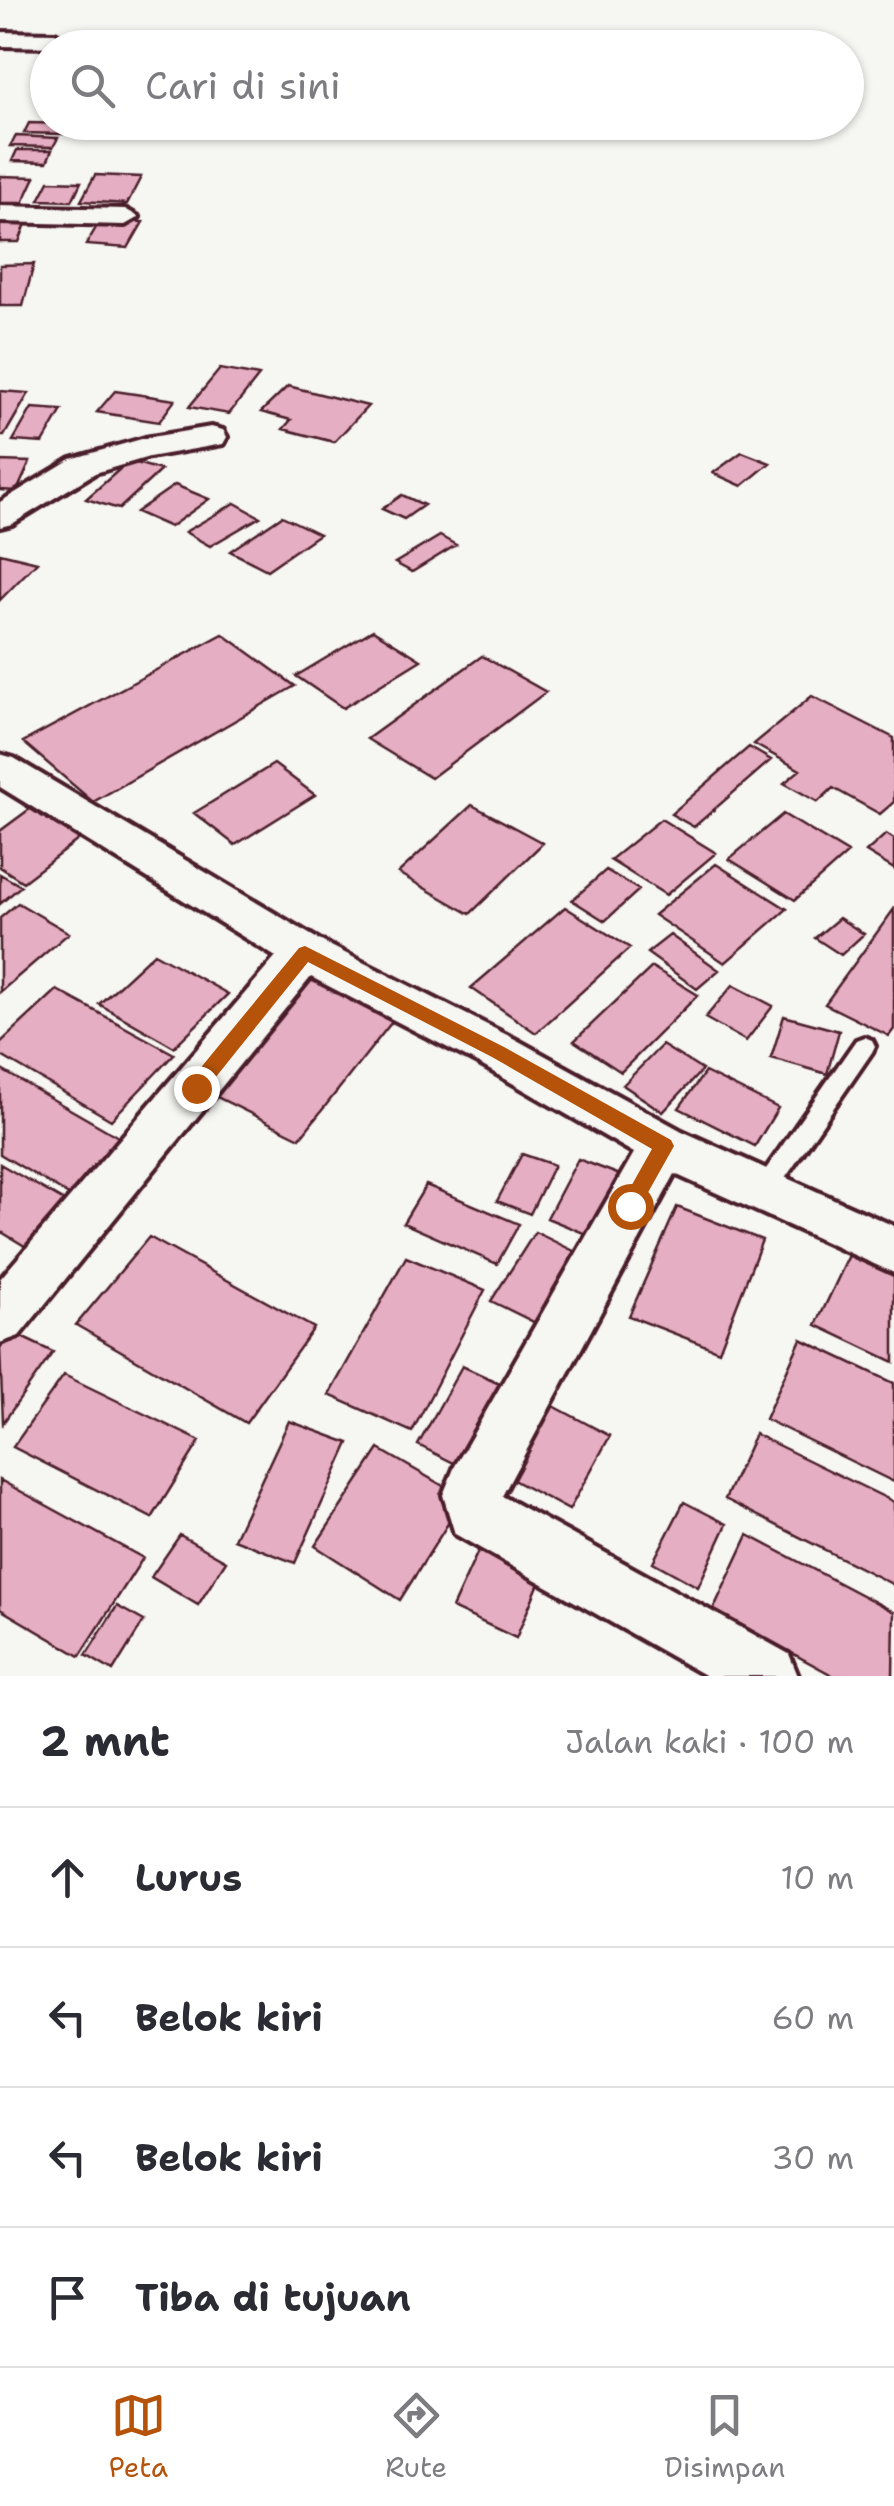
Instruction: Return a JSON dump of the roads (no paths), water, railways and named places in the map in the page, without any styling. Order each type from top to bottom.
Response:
[{"type":"street","points":[[0,39],[30,40]]},
{"type":"street","points":[[0,214],[125,217]]},
{"type":"street","points":[[0,517],[83,466],[145,448],[211,437]]},
{"type":"street","points":[[0,768],[305,953],[498,1052],[664,1146],[894,1250]]},
{"type":"street","points":[[0,1318],[305,953]]},
{"type":"street","points":[[664,1146],[476,1486],[472,1507],[493,1524],[767,1676]]},
{"type":"lane","points":[[765,1189],[864,1046]]}]
